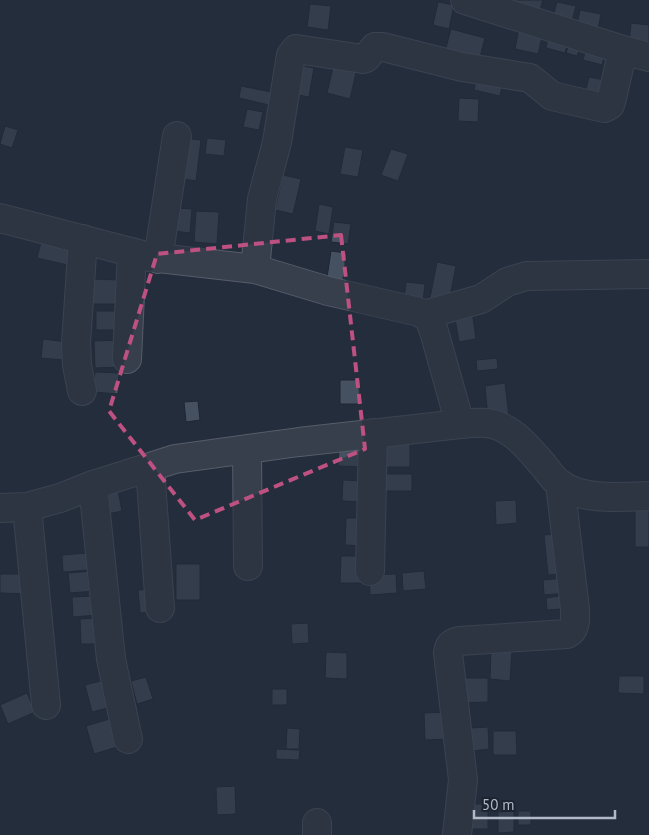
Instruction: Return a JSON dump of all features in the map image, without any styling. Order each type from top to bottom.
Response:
[{"type":"street","points":[[464,0],[649,57]]},
{"type":"street","points":[[255,269],[262,199],[277,142],[292,55],[296,49],[363,59],[366,58],[374,47],[383,47],[462,67],[530,78],[552,96],[604,108],[610,105],[622,50]]},
{"type":"street","points":[[158,259],[177,136]]},
{"type":"street","points":[[0,218],[158,259],[255,269],[328,291],[424,315],[430,320],[435,335],[460,424]]},
{"type":"street","points":[[82,391],[76,343],[83,239]]},
{"type":"street","points":[[127,359],[132,252]]},
{"type":"street","points":[[424,315],[481,299],[507,282],[526,276],[649,274]]},
{"type":"street","points":[[46,705],[13,507],[60,498],[93,485],[176,459],[247,448],[373,433],[486,423],[500,426],[512,432],[560,484],[590,496],[649,496]]},
{"type":"street","points":[[370,571],[373,433]]},
{"type":"street","points":[[247,448],[248,566]]},
{"type":"street","points":[[150,466],[160,608]]},
{"type":"street","points":[[457,835],[463,780],[448,647],[452,643],[459,641],[568,634],[572,632],[574,627],[574,609],[560,484]]},
{"type":"street","points":[[93,485],[111,659],[128,739]]},
{"type":"highlighted area","points":[[341,235],[365,449],[195,520],[109,411],[157,254]]},
{"type":"building","points":[[512,0],[543,0],[538,17],[510,8]]},
{"type":"building","points":[[438,2],[454,5],[449,29],[433,25]]},
{"type":"building","points":[[557,2],[576,6],[571,25],[552,20]]},
{"type":"building","points":[[310,4],[331,6],[328,30],[307,27]]},
{"type":"building","points":[[580,10],[601,14],[597,34],[576,30]]},
{"type":"building","points":[[520,23],[544,29],[538,54],[515,49]]},
{"type":"building","points":[[631,23],[649,25],[649,48],[629,45]]},
{"type":"building","points":[[451,29],[485,38],[478,65],[444,55]]},
{"type":"building","points":[[549,32],[569,37],[565,53],[546,48]]},
{"type":"building","points":[[571,38],[582,42],[577,56],[566,53]]},
{"type":"building","points":[[587,44],[606,49],[602,65],[583,60]]},
{"type":"building","points":[[335,59],[358,64],[350,99],[327,93]]},
{"type":"building","points":[[292,64],[314,68],[309,97],[287,93]]},
{"type":"building","points":[[478,72],[504,78],[500,96],[474,90]]},
{"type":"building","points":[[589,77],[610,81],[605,103],[584,98]]},
{"type":"building","points":[[241,86],[276,93],[273,106],[239,98]]},
{"type":"building","points":[[459,98],[479,99],[478,122],[458,121]]},
{"type":"building","points":[[247,109],[263,112],[259,130],[243,127]]},
{"type":"building","points":[[5,126],[18,130],[12,148],[0,144]]},
{"type":"building","points":[[181,138],[201,140],[196,181],[177,178]]},
{"type":"building","points":[[207,138],[226,140],[224,156],[205,154]]},
{"type":"building","points":[[345,147],[363,150],[358,177],[340,174]]},
{"type":"building","points":[[391,149],[408,154],[398,181],[381,175]]},
{"type":"building","points":[[283,175],[301,179],[293,214],[275,210]]},
{"type":"building","points":[[319,204],[333,207],[329,234],[315,231]]},
{"type":"building","points":[[176,208],[192,209],[190,233],[174,231]]},
{"type":"building","points":[[196,211],[219,212],[217,244],[194,242]]},
{"type":"building","points":[[334,222],[351,224],[348,244],[331,242]]},
{"type":"building","points":[[42,238],[77,245],[72,266],[37,258]]},
{"type":"building","points":[[331,251],[347,253],[342,286],[326,284]]},
{"type":"building","points":[[437,262],[456,266],[448,307],[429,303]]},
{"type":"building","points":[[92,279],[120,280],[120,304],[92,304]]},
{"type":"building","points":[[406,282],[425,284],[423,302],[404,300]]},
{"type":"building","points":[[472,310],[476,339],[459,342],[454,313]]},
{"type":"building","points":[[96,311],[122,311],[122,330],[96,330]]},
{"type":"building","points":[[43,339],[67,342],[64,360],[41,358]]},
{"type":"building","points":[[122,340],[123,367],[95,368],[94,341]]},
{"type":"building","points":[[497,358],[498,369],[477,371],[476,360]]},
{"type":"building","points":[[95,372],[119,373],[118,394],[93,392]]},
{"type":"building","points":[[340,380],[360,380],[360,404],[340,404]]},
{"type":"building","points":[[505,383],[509,417],[488,419],[485,386]]},
{"type":"building","points":[[198,401],[200,420],[186,422],[184,402]]},
{"type":"building","points":[[378,441],[410,441],[410,467],[378,467]]},
{"type":"building","points":[[339,449],[364,450],[363,467],[338,466]]},
{"type":"building","points":[[379,474],[412,474],[412,491],[379,491]]},
{"type":"building","points":[[343,480],[366,481],[365,502],[342,501]]},
{"type":"building","points":[[118,490],[122,511],[103,515],[99,495]]},
{"type":"building","points":[[516,500],[517,523],[496,525],[495,501]]},
{"type":"building","points":[[635,503],[649,504],[649,547],[635,547]]},
{"type":"building","points":[[346,518],[363,518],[362,546],[345,545]]},
{"type":"building","points":[[563,533],[568,573],[548,575],[544,535]]},
{"type":"building","points":[[87,553],[89,570],[63,572],[62,555]]},
{"type":"building","points":[[341,556],[364,556],[363,583],[340,583]]},
{"type":"building","points":[[176,564],[200,564],[200,600],[176,600]]},
{"type":"building","points":[[93,571],[95,591],[70,593],[68,573]]},
{"type":"building","points":[[424,571],[426,589],[403,591],[402,573]]},
{"type":"building","points":[[0,574],[30,574],[30,594],[0,593]]},
{"type":"building","points":[[396,574],[397,593],[370,595],[369,575]]},
{"type":"building","points":[[566,578],[567,593],[544,595],[543,580]]},
{"type":"building","points":[[153,589],[155,612],[140,613],[138,590]]},
{"type":"building","points":[[97,596],[98,615],[73,617],[72,597]]},
{"type":"building","points":[[560,596],[562,609],[547,610],[546,598]]},
{"type":"building","points":[[99,618],[101,644],[81,644],[80,619]]},
{"type":"building","points":[[308,623],[309,643],[292,644],[291,624]]},
{"type":"building","points":[[491,649],[512,651],[510,681],[490,679]]},
{"type":"building","points":[[326,652],[347,653],[347,679],[325,678]]},
{"type":"building","points":[[619,676],[644,676],[644,694],[618,693]]},
{"type":"building","points":[[146,677],[153,699],[137,704],[131,681]]},
{"type":"building","points":[[458,678],[488,678],[488,702],[458,703]]},
{"type":"building","points":[[108,679],[115,706],[92,712],[85,685]]},
{"type":"building","points":[[272,689],[287,689],[287,705],[272,705]]},
{"type":"building","points":[[27,693],[35,712],[8,724],[0,705]]},
{"type":"building","points":[[449,712],[449,739],[425,740],[424,713]]},
{"type":"building","points":[[116,717],[124,745],[94,754],[86,726]]},
{"type":"building","points":[[488,727],[489,749],[472,751],[471,728]]},
{"type":"building","points":[[287,728],[300,729],[299,749],[286,749]]},
{"type":"building","points":[[493,731],[516,731],[517,755],[493,755]]},
{"type":"building","points":[[276,749],[300,750],[299,760],[276,759]]},
{"type":"building","points":[[235,786],[236,814],[217,815],[216,787]]},
{"type":"building","points":[[467,804],[488,804],[488,829],[467,829]]},
{"type":"building","points":[[514,811],[514,832],[498,833],[498,812]]},
{"type":"building","points":[[518,811],[531,811],[531,825],[518,825]]}]
